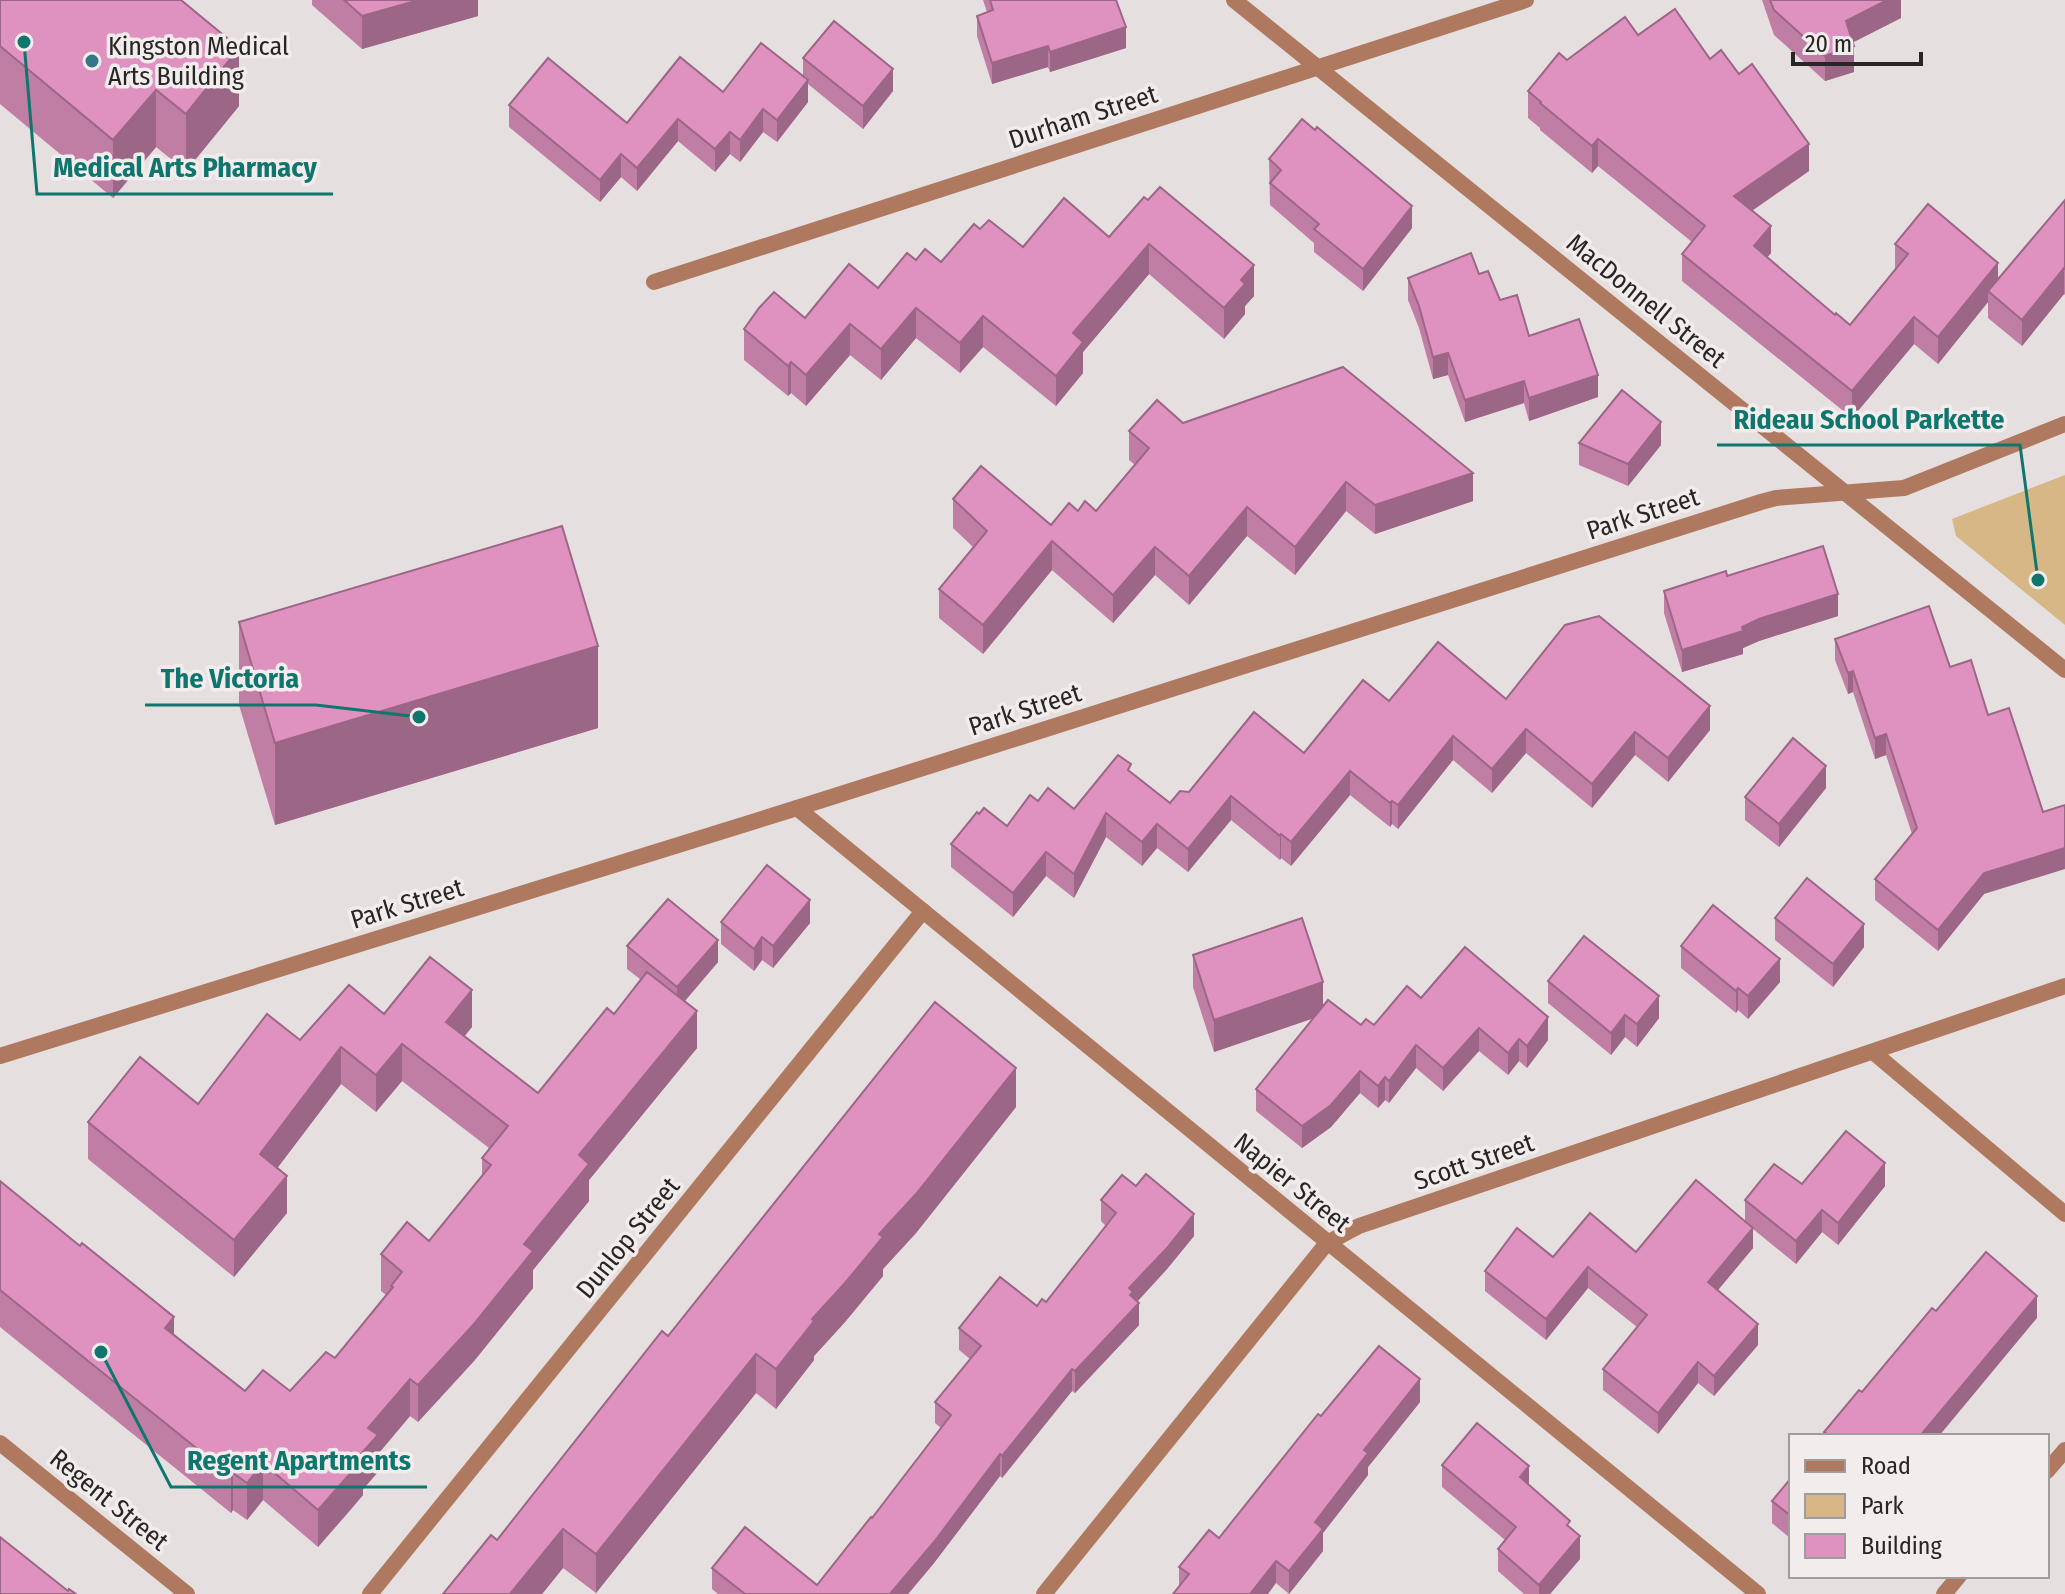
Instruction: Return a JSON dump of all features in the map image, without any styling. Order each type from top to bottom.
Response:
[{"type":"street","name":"MacDonnell Street","points":[[1234,0],[2065,670]]},
{"type":"street","name":"Durham Street","points":[[654,282],[1526,0]]},
{"type":"street","name":"Park Street","points":[[0,1056],[797,808],[1761,502],[1776,498],[1904,488],[2065,424]]},
{"type":"street","name":"Napier Street","points":[[797,808],[1758,1594]]},
{"type":"street","name":"Dunlop Street","points":[[370,1594],[923,911]]},
{"type":"street","name":"Scott Street","points":[[1044,1594],[1327,1243],[1359,1226],[2065,986]]},
{"type":"street","points":[[1873,1052],[2065,1214]]},
{"type":"street","name":"Regent Street","points":[[0,1443],[187,1594]]},
{"type":"street","points":[[2049,1469],[2065,1450]]},
{"type":"street","points":[[1944,1594],[1957,1578]]},
{"type":"green space","points":[[2065,475],[2065,625],[1956,536],[1952,519]]},
{"type":"building","points":[[0,0],[181,0],[239,48],[186,114],[156,90],[113,140],[0,46]]},
{"type":"building","points":[[344,0],[419,0],[362,16]]},
{"type":"building","points":[[990,0],[1116,0],[1126,27],[1050,52],[1048,46],[992,63],[977,16],[993,10]]},
{"type":"building","points":[[1770,0],[1887,0],[1846,21],[1854,46],[1825,56],[1774,10]]},
{"type":"building","points":[[1675,9],[1710,59],[1721,50],[1739,74],[1752,64],[1809,144],[1734,196],[1771,226],[1754,246],[1835,315],[1850,325],[1908,254],[1895,244],[1928,204],[1998,263],[1938,337],[1914,317],[1852,391],[1682,254],[1705,226],[1598,139],[1592,146],[1528,91],[1559,53],[1567,60],[1625,17],[1638,35]]},
{"type":"building","points":[[834,21],[893,69],[863,106],[803,58]]},
{"type":"building","points":[[761,43],[808,80],[777,120],[763,109],[740,140],[730,132],[715,149],[678,119],[637,168],[621,154],[600,180],[509,105],[548,58],[627,123],[680,57],[723,92]]},
{"type":"building","points":[[1302,119],[1315,130],[1317,127],[1412,206],[1363,269],[1314,229],[1319,224],[1270,183],[1281,170],[1269,159]]},
{"type":"building","points":[[1160,187],[1254,265],[1241,280],[1245,284],[1224,308],[1149,244],[1073,333],[1083,342],[1056,376],[983,316],[960,343],[916,308],[881,349],[850,324],[806,375],[791,362],[788,366],[744,329],[774,292],[805,318],[849,264],[878,288],[907,253],[916,260],[925,249],[941,262],[974,224],[980,229],[989,220],[1023,247],[1064,198],[1109,237],[1144,197],[1148,200]]},
{"type":"building","points":[[2065,200],[2065,269],[2022,320],[1988,291]]},
{"type":"building","points":[[1471,253],[1479,274],[1488,271],[1500,300],[1517,295],[1529,336],[1579,319],[1598,375],[1529,398],[1524,381],[1465,400],[1448,353],[1433,357],[1408,278]]},
{"type":"building","points":[[1343,367],[1473,473],[1375,505],[1346,482],[1295,547],[1247,507],[1189,576],[1155,547],[1113,595],[1052,541],[983,625],[939,589],[987,531],[953,499],[981,466],[1051,525],[1069,503],[1078,511],[1085,501],[1096,511],[1149,448],[1129,431],[1157,400],[1183,423]]},
{"type":"building","points":[[1622,390],[1661,422],[1628,464],[1579,443]]},
{"type":"building","points":[[562,526],[598,646],[275,743],[239,622]]},
{"type":"building","points":[[1823,546],[1838,594],[1759,619],[1742,627],[1743,631],[1682,650],[1664,591],[1726,571],[1727,576]]},
{"type":"building","points":[[1929,606],[1950,667],[1971,660],[1988,715],[2009,708],[2043,812],[2065,805],[2065,848],[1984,873],[1938,930],[1875,879],[1917,828],[1886,734],[1875,738],[1853,671],[1848,673],[1835,639]]},
{"type":"building","points":[[1599,616],[1710,706],[1668,758],[1635,732],[1592,784],[1526,729],[1492,769],[1453,736],[1398,805],[1392,801],[1390,803],[1350,771],[1291,842],[1231,796],[1188,849],[1157,824],[1142,842],[1106,813],[1074,874],[1046,852],[1013,893],[951,844],[977,812],[979,814],[984,808],[1007,826],[1030,795],[1038,801],[1048,788],[1074,809],[1118,755],[1131,764],[1128,770],[1170,803],[1180,791],[1189,792],[1254,712],[1304,753],[1363,680],[1389,701],[1438,642],[1506,699],[1565,625]]},
{"type":"building","points":[[1793,738],[1826,766],[1779,824],[1745,797]]},
{"type":"building","points":[[767,865],[810,900],[773,946],[762,937],[754,949],[721,922]]},
{"type":"building","points":[[1807,878],[1864,924],[1833,964],[1775,918]]},
{"type":"building","points":[[668,899],[718,940],[677,987],[627,946]]},
{"type":"building","points":[[1713,905],[1780,959],[1748,996],[1738,988],[1736,991],[1681,946]]},
{"type":"building","points":[[1302,918],[1323,982],[1214,1020],[1193,955]]},
{"type":"building","points":[[1584,936],[1659,996],[1637,1024],[1625,1015],[1611,1033],[1548,981]]},
{"type":"building","points":[[1465,947],[1548,1017],[1527,1046],[1519,1039],[1508,1053],[1479,1028],[1443,1068],[1416,1045],[1389,1081],[1385,1077],[1378,1086],[1360,1071],[1331,1105],[1302,1126],[1256,1089],[1328,1000],[1361,1025],[1366,1019],[1374,1025],[1407,986],[1421,998]]},
{"type":"building","points":[[430,957],[472,990],[446,1022],[538,1093],[607,1008],[614,1014],[647,972],[697,1011],[579,1155],[589,1164],[524,1244],[533,1251],[474,1324],[418,1385],[410,1379],[368,1428],[378,1435],[360,1455],[363,1458],[318,1510],[263,1463],[247,1483],[233,1473],[231,1476],[0,1290],[0,1181],[174,1317],[165,1328],[245,1391],[263,1370],[290,1391],[326,1352],[335,1358],[393,1287],[402,1272],[381,1254],[407,1222],[429,1241],[491,1165],[482,1158],[508,1126],[402,1044],[376,1075],[341,1047],[260,1154],[287,1176],[234,1240],[88,1122],[140,1057],[198,1104],[267,1014],[300,1040],[349,985],[384,1014]]},
{"type":"building","points":[[935,1002],[1016,1068],[916,1194],[879,1234],[883,1237],[812,1319],[814,1321],[776,1369],[756,1354],[596,1554],[563,1529],[510,1594],[443,1594],[491,1535],[497,1540],[662,1331],[668,1336]]},
{"type":"building","points":[[1846,1131],[1885,1163],[1838,1223],[1822,1210],[1796,1241],[1745,1200],[1774,1164],[1802,1184]]},
{"type":"building","points":[[1146,1174],[1194,1214],[1129,1288],[1133,1292],[1130,1295],[1139,1303],[1075,1371],[1072,1369],[1002,1456],[1000,1454],[934,1542],[890,1594],[745,1594],[712,1568],[745,1527],[817,1585],[951,1415],[935,1402],[981,1346],[959,1328],[1000,1277],[1037,1306],[1042,1299],[1046,1302],[1116,1213],[1101,1200],[1122,1175],[1136,1186]]},
{"type":"building","points":[[1696,1180],[1753,1228],[1708,1282],[1758,1324],[1714,1376],[1698,1362],[1658,1413],[1603,1369],[1647,1315],[1588,1267],[1546,1319],[1485,1271],[1517,1228],[1553,1257],[1590,1213],[1636,1252]]},
{"type":"building","points":[[1986,1252],[2037,1296],[1922,1434],[1824,1432],[1932,1308],[1936,1311]]},
{"type":"building","points":[[1379,1346],[1420,1379],[1364,1450],[1368,1453],[1315,1522],[1323,1529],[1289,1571],[1276,1561],[1250,1594],[1173,1594],[1189,1574],[1179,1567],[1209,1530],[1219,1538],[1318,1414],[1321,1416]]},
{"type":"building","points":[[1477,1423],[1529,1466],[1520,1477],[1570,1521],[1567,1525],[1580,1536],[1539,1585],[1498,1549],[1516,1527],[1442,1465]]},
{"type":"building","points":[[1789,1480],[1789,1514],[1772,1501]]},
{"type":"building","points":[[0,1537],[68,1591],[76,1594],[0,1594]]},
{"type":"place","name":"Medical Arts Pharmacy","points":[[24,42]]},
{"type":"place","name":"Kingston Medical Arts Building","points":[[92,61]]},
{"type":"place","name":"Rideau School Parkette","points":[[2038,580]]},
{"type":"place","name":"The Victoria","points":[[419,717]]},
{"type":"place","name":"Regent Apartments","points":[[101,1352]]}]
